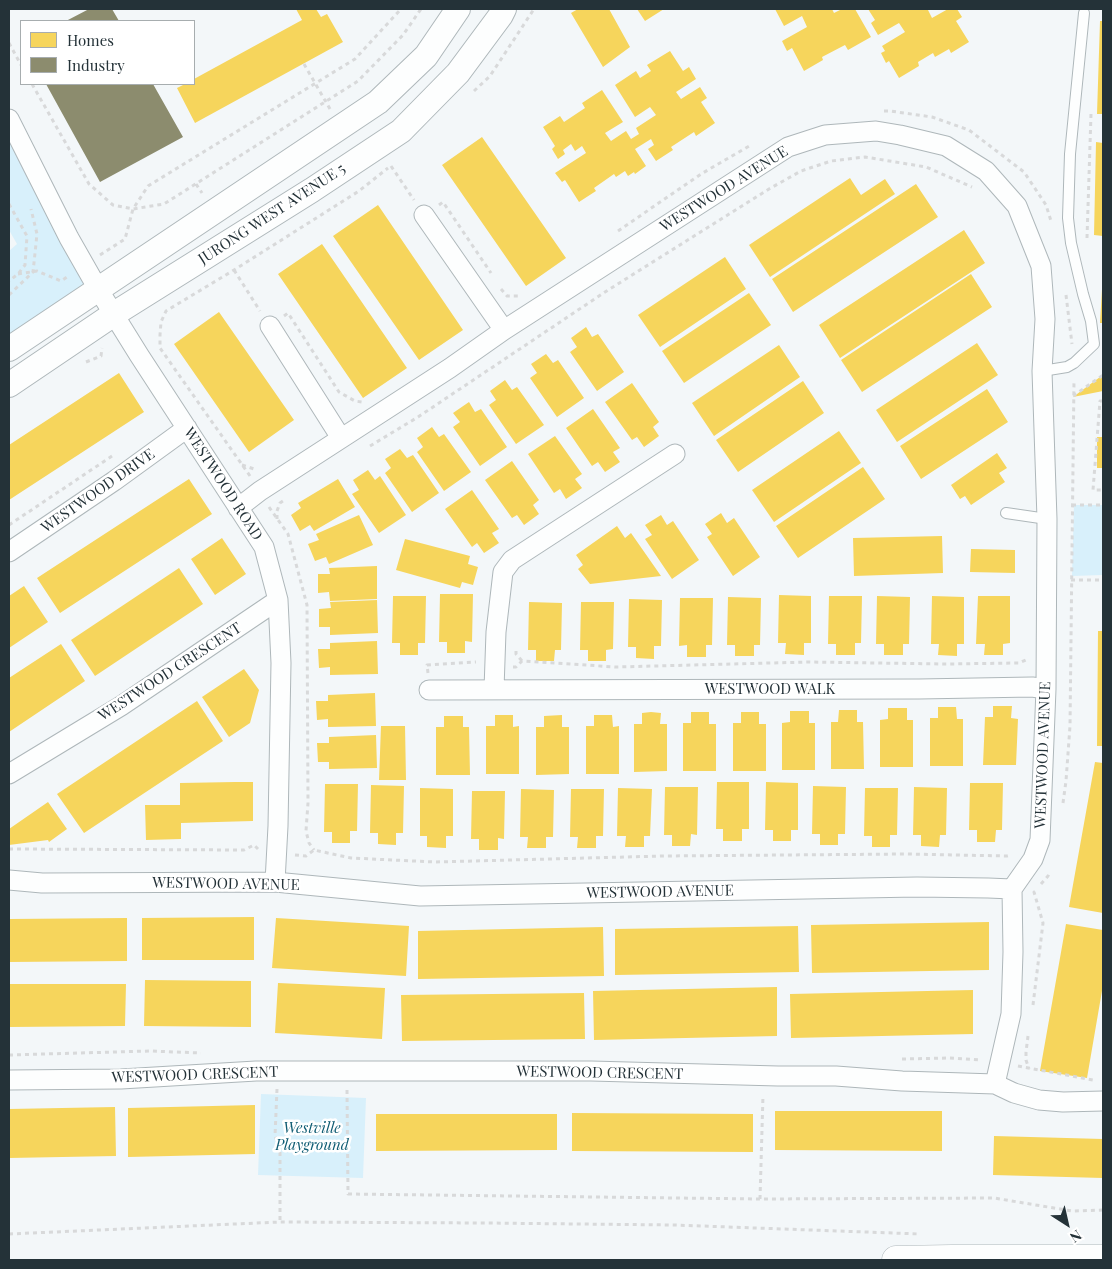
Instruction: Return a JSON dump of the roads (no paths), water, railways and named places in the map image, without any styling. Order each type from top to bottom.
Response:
[{"type":"main road","points":[[896,1260],[1103,1259]]},
{"type":"street","points":[[9,349],[378,102],[426,56],[458,9]]},
{"type":"street","name":"JURONG WEST AVENUE 5","points":[[9,385],[114,314],[312,190],[400,131],[458,73],[504,9]]},
{"type":"street","name":"WESTWOOD ROAD","points":[[9,119],[69,238],[98,289],[264,547],[278,600],[281,663],[275,882]]},
{"type":"street","name":"WESTWOOD AVENUE","points":[[9,880],[42,883],[275,882],[420,896],[917,887],[1012,889],[1033,859],[1040,840],[1039,688],[1047,519],[1042,371],[1045,318],[1041,266],[1017,206],[986,171],[946,146],[900,135],[876,132],[825,135],[788,147],[504,330],[450,368],[260,491],[238,508]]},
{"type":"street","points":[[424,215],[504,330]]},
{"type":"street","points":[[270,326],[341,438]]},
{"type":"street","name":"WESTWOOD DRIVE","points":[[9,552],[114,481],[187,428]]},
{"type":"street","points":[[494,689],[496,632],[503,572],[512,560],[676,454]]},
{"type":"street","name":"WESTWOOD CRESCENT","points":[[9,774],[121,706],[278,600]]},
{"type":"street","name":"WESTWOOD WALK","points":[[429,690],[1039,688]]},
{"type":"street","points":[[1012,889],[1010,1014],[995,1084],[1014,1093],[1039,1100],[1063,1102],[1103,1101]]},
{"type":"street","name":"WESTWOOD CRESCENT","points":[[9,1080],[121,1079],[256,1071],[591,1071],[836,1076],[902,1081],[995,1084]]},
{"type":"lane","points":[[1042,371],[1074,364],[1094,344],[1091,320],[1071,243],[1068,218],[1070,154],[1084,12]]},
{"type":"lane","points":[[1006,513],[1047,519]]},
{"type":"park label","name":"Westville Playground","points":[[312,1136]]}]
